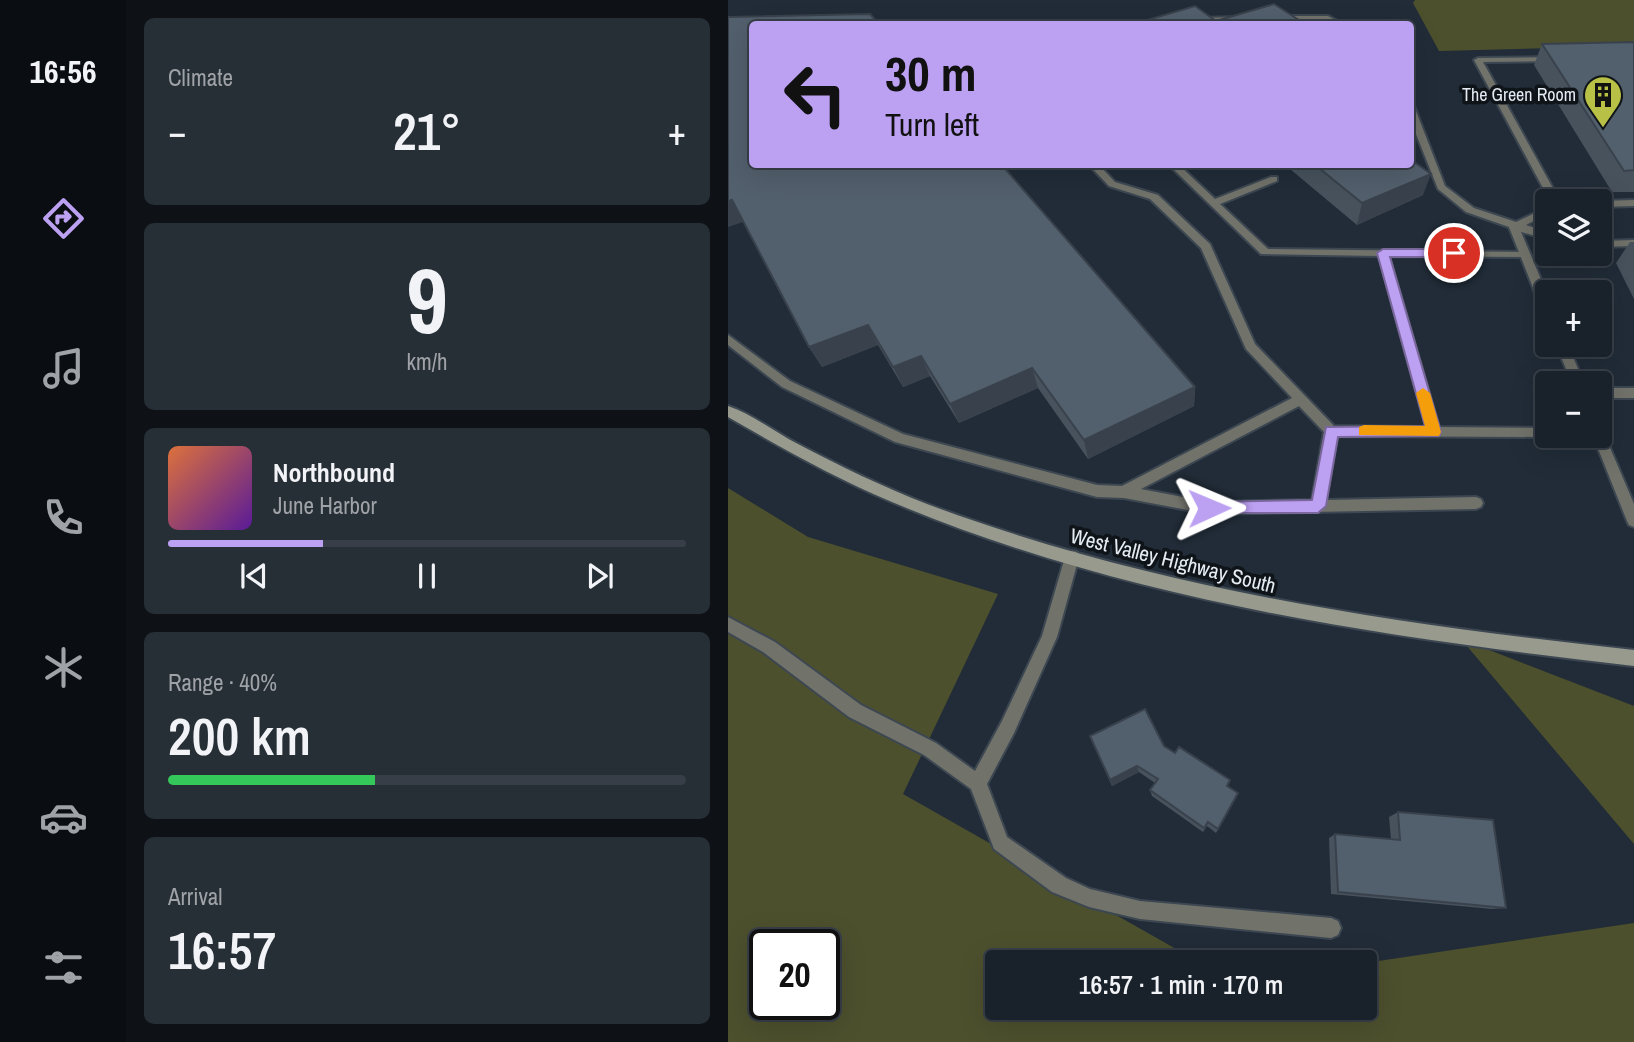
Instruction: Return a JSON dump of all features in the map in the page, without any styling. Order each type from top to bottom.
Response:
[{"type":"main road","name":"West Valley Highway South","points":[[728,411],[816,461],[920,508],[1072,557],[1168,584],[1299,614],[1469,641],[1634,658]]},
{"type":"street","points":[[1190,20],[1328,18],[1334,21]]},
{"type":"street","points":[[1548,189],[1478,60],[1569,58]]},
{"type":"street","points":[[1414,116],[1441,187],[1470,210],[1535,233]]},
{"type":"street","points":[[1096,168],[1112,184],[1154,197],[1206,246],[1250,346],[1331,431],[1535,433]]},
{"type":"street","points":[[1176,168],[1265,252],[1525,254]]},
{"type":"street","points":[[1213,203],[1274,179]]},
{"type":"street","points":[[1612,204],[1634,203]]},
{"type":"street","points":[[1514,227],[1535,216]]},
{"type":"street","points":[[1514,227],[1536,280]]},
{"type":"street","points":[[1612,244],[1634,243]]},
{"type":"street","points":[[1383,253],[1434,432]]},
{"type":"street","points":[[728,339],[786,384],[900,438],[1097,491],[1124,492],[1209,508],[1476,503]]},
{"type":"street","points":[[1612,393],[1634,393]]},
{"type":"street","points":[[1124,492],[1301,399]]},
{"type":"street","points":[[1318,506],[1331,431]]},
{"type":"street","points":[[1604,448],[1634,521]]},
{"type":"street","points":[[978,783],[1049,637],[1072,557]]},
{"type":"street","points":[[728,624],[769,647],[855,711],[930,749],[978,783],[1000,842],[1069,890],[1140,910],[1331,929]]},
{"type":"green space","points":[[1415,0],[1634,0],[1634,46],[1439,51],[1413,3]]},
{"type":"green space","points":[[728,488],[808,537],[998,594],[903,794],[1178,950],[985,950],[985,1020],[1377,1020],[1377,961],[1634,923],[1634,1042],[728,1042]]},
{"type":"green space","points":[[1461,639],[1634,706],[1634,844]]},
{"type":"building","points":[[1274,4],[1300,21],[1216,21]]},
{"type":"building","points":[[1195,6],[1216,21],[1144,21]]},
{"type":"building","points":[[870,14],[876,21],[749,21],[749,168],[1004,168],[1195,387],[1084,440],[1032,368],[950,404],[921,356],[893,367],[868,325],[809,347],[732,200],[728,201],[728,17]]},
{"type":"building","name":"The Green Room","points":[[1634,42],[1634,170],[1624,171],[1542,44]]},
{"type":"building","points":[[1414,162],[1431,174],[1362,203],[1319,168],[1414,168]]},
{"type":"building","points":[[1145,709],[1164,746],[1175,753],[1179,747],[1230,780],[1227,786],[1238,793],[1218,829],[1208,822],[1204,828],[1150,790],[1158,779],[1137,766],[1110,780],[1090,736]]},
{"type":"building","points":[[1398,812],[1493,820],[1506,908],[1338,892],[1335,834],[1400,840]]},
{"type":"slow traffic","points":[[1364,431],[1434,432],[1423,393]]},
{"type":"place","name":"The Green Room","points":[[1603,129]]},
{"type":"route","points":[[1209,508],[1318,506],[1331,431],[1434,432],[1383,253],[1454,253]]}]
